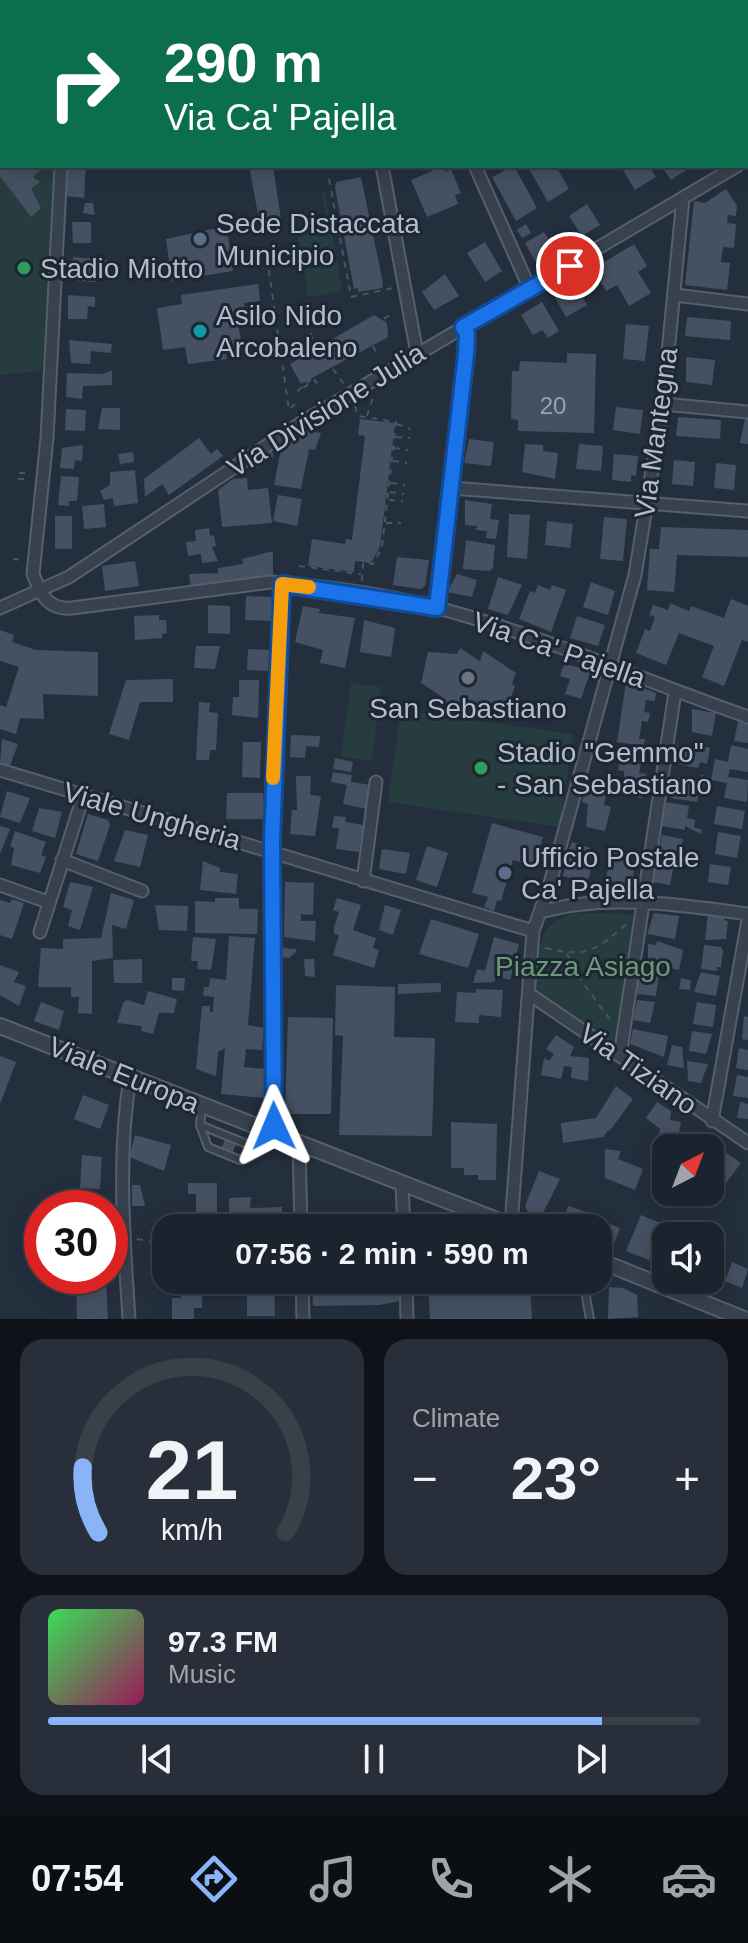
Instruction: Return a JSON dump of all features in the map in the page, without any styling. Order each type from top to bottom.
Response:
[{"type":"street","points":[[40,592],[33,574],[37,559],[45,456],[61,168]]},
{"type":"street","points":[[382,168],[417,353]]},
{"type":"street","points":[[476,168],[530,289]]},
{"type":"street","name":"Via Divisione Julia","points":[[0,608],[69,577],[347,392],[530,289],[734,168]]},
{"type":"street","name":"Via Mantegna","points":[[515,1214],[533,931],[549,885],[635,575],[663,404],[683,198]]},
{"type":"street","points":[[675,295],[748,304]]},
{"type":"street","points":[[437,608],[466,354],[467,334],[463,327]]},
{"type":"street","points":[[663,404],[748,412]]},
{"type":"street","points":[[451,488],[748,511]]},
{"type":"street","name":"Via Ca' Pajella","points":[[40,592],[58,609],[270,582],[437,608],[608,665],[748,717]]},
{"type":"street","points":[[270,1133],[272,851],[282,584]]},
{"type":"street","points":[[620,1056],[675,692]]},
{"type":"street","name":"Viale Ungheria","points":[[0,770],[533,931]]},
{"type":"street","points":[[363,881],[376,782]]},
{"type":"street","points":[[40,932],[83,797]]},
{"type":"street","points":[[62,860],[142,891]]},
{"type":"street","points":[[0,885],[48,902]]},
{"type":"street","points":[[541,912],[557,908],[644,903],[748,914]]},
{"type":"street","points":[[712,1121],[748,920]]},
{"type":"street","name":"Via Tiziano","points":[[529,994],[748,1143]]},
{"type":"street","name":"Viale Europa","points":[[0,1026],[479,1214]]},
{"type":"street","points":[[124,1190],[125,1110],[130,1078]]},
{"type":"street","points":[[299,1144],[301,1214]]},
{"type":"street","points":[[402,1185],[403,1214]]},
{"type":"street","points":[[612,1266],[744,1319]]},
{"type":"street","points":[[127,1294],[129,1319]]},
{"type":"street","points":[[302,1294],[303,1319]]},
{"type":"street","points":[[406,1294],[407,1319]]},
{"type":"lane","points":[[202,1106],[200,1125],[208,1147],[240,1160],[257,1148],[270,1133]]},
{"type":"lane","points":[[200,1125],[257,1148]]},
{"type":"lane","points":[[587,1294],[590,1319]]},
{"type":"path","points":[[329,179],[351,297],[404,286]]},
{"type":"path","points":[[267,258],[289,410],[296,403]]},
{"type":"path","points":[[384,319],[394,312]]},
{"type":"path","points":[[311,321],[311,336],[318,348]]},
{"type":"path","points":[[373,346],[376,352]]},
{"type":"path","points":[[333,369],[358,416],[410,429]]},
{"type":"path","points":[[311,379],[298,391],[315,380],[320,388]]},
{"type":"path","points":[[367,417],[373,391]]},
{"type":"path","points":[[362,588],[363,563],[373,564],[382,547],[396,424]]},
{"type":"path","points":[[394,437],[410,438]]},
{"type":"path","points":[[393,448],[408,450]]},
{"type":"path","points":[[392,460],[407,463]]},
{"type":"path","points":[[19,473],[28,473]]},
{"type":"path","points":[[18,479],[28,479]]},
{"type":"path","points":[[389,483],[405,485]]},
{"type":"path","points":[[388,492],[404,494]]},
{"type":"path","points":[[387,500],[403,501]]},
{"type":"path","points":[[385,523],[401,523]]},
{"type":"path","points":[[299,566],[363,574]]},
{"type":"path","points":[[532,945],[577,955],[607,941],[629,922],[641,923]]},
{"type":"path","points":[[567,953],[580,979],[615,1027],[602,1044]]},
{"type":"path","points":[[128,1238],[152,1242]]},
{"type":"green space","name":"Stadio Miotto","points":[[0,168],[54,168],[42,371],[0,375]]},
{"type":"green space","points":[[325,192],[342,291],[308,297],[304,271],[311,260],[301,253],[297,231],[328,225],[322,193]]},
{"type":"green space","points":[[351,683],[381,687],[372,761],[341,757]]},
{"type":"green space","name":"Stadio \"Gemmo\" - San Sebastiano","points":[[401,710],[573,734],[560,827],[388,802]]},
{"type":"green space","name":"Piazza Asiago","points":[[576,913],[635,914],[615,1045],[537,991],[539,953],[545,932],[552,924]]},
{"type":"building","points":[[0,168],[15,168],[17,171],[21,168],[42,169],[33,177],[40,182],[31,189],[41,208],[31,217],[0,176]]},
{"type":"building","points":[[67,168],[86,168],[84,198],[66,196]]},
{"type":"building","points":[[249,168],[273,168],[281,219],[260,225]]},
{"type":"building","points":[[438,168],[444,168],[445,172],[451,169],[461,193],[455,195],[458,204],[427,217],[411,180]]},
{"type":"building","points":[[515,168],[537,208],[516,221],[492,177]]},
{"type":"building","points":[[529,168],[557,168],[569,189],[548,202]]},
{"type":"building","points":[[622,168],[650,168],[656,177],[635,190]]},
{"type":"building","points":[[662,168],[689,168],[671,180]]},
{"type":"building","points":[[361,177],[383,283],[382,288],[358,292],[358,288],[354,289],[335,187],[336,182]]},
{"type":"building","points":[[726,189],[737,206],[736,216],[728,215],[727,223],[736,224],[734,248],[723,247],[721,262],[730,263],[727,290],[685,285],[694,201],[705,203]]},
{"type":"building","points":[[85,203],[93,203],[95,215],[83,213]]},
{"type":"building","points":[[587,204],[600,225],[582,236],[569,216]]},
{"type":"building","points":[[72,222],[91,222],[91,243],[73,243]]},
{"type":"building","points":[[526,224],[531,233],[522,238],[517,230]]},
{"type":"building","points":[[212,229],[227,229],[233,271],[172,281],[166,239]]},
{"type":"building","points":[[544,232],[555,249],[535,261],[525,243]]},
{"type":"building","points":[[485,242],[502,271],[485,282],[467,253]]},
{"type":"building","points":[[634,244],[647,266],[638,272],[651,293],[629,306],[617,285],[606,291],[593,269]]},
{"type":"building","points":[[73,257],[107,260],[106,272],[98,271],[96,282],[77,281],[78,273],[71,272]]},
{"type":"building","points":[[445,274],[459,296],[434,310],[422,292]]},
{"type":"building","points":[[574,282],[587,305],[566,317],[553,294]]},
{"type":"building","name":"Asilo Nido Arcobaleno","points":[[258,284],[260,301],[244,303],[245,315],[237,316],[242,347],[225,349],[227,359],[188,364],[185,347],[163,350],[157,308],[182,304],[181,295]]},
{"type":"building","points":[[68,295],[95,297],[95,307],[88,306],[87,319],[68,319]]},
{"type":"building","points":[[542,302],[559,331],[548,338],[542,330],[533,335],[521,315]]},
{"type":"building","points":[[374,315],[387,323],[388,337],[301,384],[290,364]]},
{"type":"building","points":[[687,317],[731,321],[730,340],[685,336]]},
{"type":"building","points":[[626,324],[649,326],[645,361],[623,359]]},
{"type":"building","points":[[69,340],[112,344],[111,353],[91,351],[90,364],[71,363]]},
{"type":"building","points":[[567,353],[596,354],[594,433],[518,431],[518,420],[511,419],[512,371],[519,371],[520,361],[567,363]]},
{"type":"building","points":[[686,357],[715,360],[712,385],[686,382]]},
{"type":"building","points":[[112,370],[112,385],[83,386],[82,399],[66,397],[67,373],[103,374]]},
{"type":"building","points":[[616,407],[643,410],[640,434],[613,430]]},
{"type":"building","points":[[102,408],[120,408],[120,430],[98,429]]},
{"type":"building","points":[[66,409],[86,410],[85,431],[65,430]]},
{"type":"building","points":[[748,414],[748,444],[740,443]]},
{"type":"building","points":[[678,417],[721,420],[720,439],[676,436]]},
{"type":"building","points":[[360,419],[395,423],[380,547],[371,563],[355,561],[354,572],[308,566],[312,539],[345,544],[346,539],[352,540],[365,436],[358,435]]},
{"type":"building","points":[[300,429],[321,433],[315,450],[309,449],[301,489],[274,485],[283,438],[299,440]]},
{"type":"building","points":[[199,438],[211,454],[217,449],[223,456],[169,495],[162,484],[145,497],[144,479]]},
{"type":"building","points":[[469,439],[494,442],[491,466],[464,463]]},
{"type":"building","points":[[525,444],[543,445],[543,451],[558,453],[555,479],[522,472]]},
{"type":"building","points":[[579,444],[603,446],[601,471],[576,469]]},
{"type":"building","points":[[83,445],[82,461],[75,460],[74,469],[60,468],[62,448]]},
{"type":"building","points":[[271,450],[274,456],[257,468],[253,462]]},
{"type":"building","points":[[133,452],[134,462],[120,464],[118,454]]},
{"type":"building","points":[[614,454],[638,456],[636,476],[631,475],[631,482],[612,480]]},
{"type":"building","points":[[674,460],[695,462],[693,486],[672,484]]},
{"type":"building","points":[[716,463],[736,465],[734,490],[714,488]]},
{"type":"building","points":[[135,470],[138,503],[114,506],[113,498],[104,500],[100,491],[110,485],[110,472]]},
{"type":"building","points":[[61,476],[79,477],[77,501],[69,501],[69,506],[58,505]]},
{"type":"building","points":[[247,478],[248,490],[268,488],[272,523],[222,527],[218,490],[233,479]]},
{"type":"building","points":[[278,495],[302,499],[297,526],[273,521]]},
{"type":"building","points":[[465,500],[492,504],[490,519],[499,520],[496,539],[486,538],[487,531],[476,530],[477,526],[465,525]]},
{"type":"building","points":[[104,504],[106,527],[84,529],[82,506]]},
{"type":"building","points":[[509,514],[530,515],[527,559],[507,557]]},
{"type":"building","points":[[55,516],[72,516],[72,549],[55,549]]},
{"type":"building","points":[[604,517],[627,519],[623,561],[600,559]]},
{"type":"building","points":[[547,521],[573,524],[570,548],[545,545]]},
{"type":"building","points":[[661,527],[748,530],[748,557],[677,555],[674,592],[647,590],[650,549],[659,549]]},
{"type":"building","points":[[209,528],[210,536],[214,535],[216,546],[212,547],[218,561],[202,563],[201,554],[188,556],[186,542],[196,541],[195,530]]},
{"type":"building","points":[[466,540],[495,545],[493,568],[489,571],[463,569]]},
{"type":"building","points":[[273,551],[273,577],[191,589],[189,574],[218,573],[218,568],[243,564],[242,559]]},
{"type":"building","points":[[397,557],[429,560],[425,586],[421,589],[393,585]]},
{"type":"building","points":[[135,561],[139,586],[105,591],[102,566]]},
{"type":"building","points":[[457,574],[477,580],[472,597],[447,592]]},
{"type":"building","points":[[498,577],[522,585],[508,615],[488,609]]},
{"type":"building","points":[[591,582],[615,591],[608,615],[583,607]]},
{"type":"building","points":[[538,585],[550,590],[552,585],[566,590],[551,632],[519,619],[530,591],[535,593]]},
{"type":"building","points":[[246,596],[272,597],[271,621],[245,620]]},
{"type":"building","points":[[731,599],[748,606],[748,642],[742,640],[724,686],[702,677],[714,646],[679,633],[666,665],[636,653],[645,629],[650,631],[655,617],[649,615],[653,605],[668,610],[670,603],[689,611],[691,606],[724,618]]},
{"type":"building","points":[[208,605],[230,606],[230,634],[208,633]]},
{"type":"building","points":[[303,606],[320,609],[319,613],[355,618],[345,668],[320,663],[323,650],[295,642]]},
{"type":"building","points":[[159,615],[159,620],[166,620],[167,633],[162,634],[162,638],[135,640],[134,616]]},
{"type":"building","points":[[577,616],[605,625],[598,646],[570,638]]},
{"type":"building","points":[[364,620],[395,628],[391,657],[360,652]]},
{"type":"building","points":[[0,630],[14,635],[12,642],[36,650],[98,652],[98,696],[43,694],[44,719],[20,718],[16,734],[0,729],[0,705],[6,707],[19,667],[0,661]]},
{"type":"building","points":[[196,646],[220,646],[215,669],[194,668]]},
{"type":"building","name":"San Sebastiano","points":[[460,648],[480,661],[483,651],[516,673],[507,708],[441,704],[441,696],[421,683],[428,652],[457,654]]},
{"type":"building","points":[[248,649],[269,650],[268,671],[247,670]]},
{"type":"building","points":[[564,664],[591,670],[581,699],[565,694],[570,679],[560,676]]},
{"type":"building","points":[[173,679],[173,702],[140,702],[129,740],[109,734],[126,680]]},
{"type":"building","points":[[239,680],[259,680],[258,718],[232,715],[233,697],[239,697]]},
{"type":"building","points":[[626,682],[656,693],[655,701],[646,700],[644,712],[650,713],[648,722],[642,721],[639,739],[645,739],[644,746],[617,742]]},
{"type":"building","points":[[199,702],[210,703],[209,712],[218,713],[216,750],[210,750],[209,760],[196,760]]},
{"type":"building","points":[[692,709],[716,713],[712,736],[692,732]]},
{"type":"building","points":[[738,722],[748,724],[748,743],[734,741]]},
{"type":"building","points":[[291,735],[320,736],[319,747],[306,746],[305,758],[290,757]]},
{"type":"building","points":[[2,739],[18,744],[10,766],[0,763]]},
{"type":"building","points":[[243,742],[261,742],[260,778],[242,777]]},
{"type":"building","points":[[694,744],[710,748],[707,764],[700,762],[698,768],[673,763],[676,745],[693,749]]},
{"type":"building","points":[[731,745],[748,749],[748,772],[730,769],[728,777],[748,780],[747,802],[724,798],[727,783],[711,780],[715,759],[728,762]]},
{"type":"building","points":[[621,753],[642,757],[639,773],[646,774],[643,798],[624,795],[624,771],[618,770]]},
{"type":"building","points":[[335,758],[353,762],[351,772],[333,769]]},
{"type":"building","points":[[333,772],[352,775],[351,782],[371,785],[366,809],[343,804],[347,785],[331,782]]},
{"type":"building","points":[[701,775],[710,777],[708,785],[700,784],[697,802],[671,798],[671,776],[700,780]]},
{"type":"building","points":[[296,776],[311,776],[310,795],[321,796],[315,836],[290,834],[292,810],[297,810]]},
{"type":"building","points":[[586,785],[607,790],[604,805],[611,807],[605,831],[586,827],[588,804],[582,802]]},
{"type":"building","points":[[7,791],[30,798],[20,823],[0,817]]},
{"type":"building","points":[[227,793],[263,793],[265,819],[226,819]]},
{"type":"building","points":[[666,802],[689,806],[687,818],[695,820],[694,827],[702,830],[701,834],[685,826],[685,830],[662,826]]},
{"type":"building","points":[[717,806],[745,811],[742,829],[714,824]]},
{"type":"building","points":[[39,808],[62,812],[55,838],[32,831]]},
{"type":"building","points":[[88,814],[108,820],[110,825],[98,861],[76,854]]},
{"type":"building","points":[[334,816],[346,817],[345,822],[363,825],[359,852],[336,849],[339,828],[332,828]]},
{"type":"building","points":[[492,823],[543,837],[535,866],[513,860],[501,901],[497,900],[494,911],[484,907],[488,897],[472,893]]},
{"type":"building","points":[[0,826],[10,829],[0,854]]},
{"type":"building","points":[[125,830],[148,835],[140,867],[114,861]]},
{"type":"building","points":[[15,831],[46,842],[41,855],[46,857],[40,873],[11,865],[14,848],[10,846]]},
{"type":"building","points":[[718,832],[741,836],[737,858],[715,854]]},
{"type":"building","points":[[662,835],[683,839],[680,856],[659,852]]},
{"type":"building","points":[[572,842],[590,848],[585,865],[592,867],[587,883],[563,876],[566,864],[563,863]]},
{"type":"building","points":[[427,846],[448,853],[437,887],[416,880]]},
{"type":"building","points":[[611,848],[630,852],[627,869],[634,871],[631,886],[606,880]]},
{"type":"building","points":[[382,849],[410,853],[406,874],[379,869]]},
{"type":"building","points":[[203,861],[220,868],[220,872],[238,874],[236,894],[200,890]]},
{"type":"building","points":[[710,864],[731,867],[728,885],[708,882]]},
{"type":"building","points":[[656,866],[673,869],[670,885],[653,882]]},
{"type":"building","points":[[70,882],[93,887],[80,930],[68,926],[72,910],[63,907]]},
{"type":"building","points":[[285,882],[314,883],[313,915],[301,914],[301,921],[316,921],[315,941],[284,937]]},
{"type":"building","points":[[111,893],[134,900],[126,929],[112,925],[113,958],[92,961],[92,1014],[78,1013],[79,997],[71,997],[71,987],[38,987],[41,948],[63,949],[63,939],[101,938]]},
{"type":"building","points":[[215,898],[239,898],[239,909],[258,909],[257,934],[195,933],[195,901],[215,902]]},
{"type":"building","points":[[337,898],[361,905],[353,930],[376,938],[373,948],[379,950],[374,968],[333,955],[339,935],[334,934],[339,912],[333,910]]},
{"type":"building","points":[[12,899],[24,903],[12,939],[0,935],[0,900],[10,903]]},
{"type":"building","points":[[155,905],[188,906],[187,931],[159,930]]},
{"type":"building","points":[[385,905],[401,910],[393,935],[379,930]]},
{"type":"building","points":[[654,913],[679,916],[675,939],[647,934]]},
{"type":"building","points":[[708,914],[724,916],[724,920],[728,921],[726,939],[705,940]]},
{"type":"building","points":[[431,919],[479,934],[468,968],[419,954]]},
{"type":"building","points":[[229,936],[255,938],[248,1025],[264,1028],[262,1050],[246,1049],[244,1067],[266,1069],[264,1098],[221,1094],[225,1048],[218,1052],[216,1076],[196,1069],[202,1006],[210,1006],[210,1012],[213,1012],[214,997],[203,996],[204,987],[209,987],[210,978],[226,980]]},
{"type":"building","points":[[193,937],[216,939],[211,970],[197,969],[198,961],[191,961]]},
{"type":"building","points":[[494,937],[519,944],[510,980],[496,976],[494,982],[473,983],[477,969],[485,971]]},
{"type":"building","points":[[657,941],[683,950],[679,970],[648,964],[648,944],[656,945]]},
{"type":"building","points":[[704,945],[721,947],[723,951],[721,967],[717,967],[717,971],[701,969]]},
{"type":"building","points":[[282,948],[296,949],[296,952],[289,958],[281,957]]},
{"type":"building","points":[[142,959],[142,983],[114,983],[113,960]]},
{"type":"building","points":[[304,959],[314,959],[315,977],[305,976]]},
{"type":"building","points":[[0,965],[19,972],[14,982],[26,986],[19,1006],[0,995]]},
{"type":"building","points":[[640,970],[659,973],[656,996],[637,994]]},
{"type":"building","points":[[701,972],[720,976],[716,996],[694,992]]},
{"type":"building","points":[[172,978],[185,978],[184,991],[172,990]]},
{"type":"building","points":[[681,978],[691,980],[690,990],[679,989]]},
{"type":"building","points":[[441,983],[441,992],[398,994],[398,984]]},
{"type":"building","points":[[336,985],[395,987],[394,1037],[435,1038],[432,1136],[339,1135],[343,1036],[335,1035]]},
{"type":"building","points":[[476,989],[503,990],[501,1017],[479,1015],[479,1023],[455,1022],[457,992],[476,993]]},
{"type":"building","points":[[148,991],[177,999],[174,1013],[159,1013],[153,1034],[141,1031],[142,1026],[117,1023],[123,1003],[127,1000],[144,1005]]},
{"type":"building","points":[[637,1000],[655,1002],[650,1023],[633,1020]]},
{"type":"building","points":[[41,1002],[64,1011],[59,1030],[34,1021]]},
{"type":"building","points":[[697,1002],[716,1005],[713,1027],[693,1024]]},
{"type":"building","points":[[744,1016],[748,1017],[748,1040],[742,1039]]},
{"type":"building","points":[[288,1017],[333,1018],[331,1114],[285,1114]]},
{"type":"building","points":[[633,1029],[668,1036],[664,1057],[630,1044]]},
{"type":"building","points":[[692,1031],[712,1034],[706,1054],[689,1051]]},
{"type":"building","points":[[556,1035],[574,1047],[570,1056],[589,1058],[588,1081],[571,1078],[572,1067],[564,1066],[561,1079],[541,1075],[544,1058],[549,1061],[554,1054],[546,1049]]},
{"type":"building","points":[[672,1045],[682,1047],[684,1068],[667,1065]]},
{"type":"building","points":[[739,1048],[748,1050],[748,1070],[736,1068]]},
{"type":"building","points":[[0,1056],[16,1062],[0,1104]]},
{"type":"building","points":[[687,1061],[708,1064],[701,1083],[688,1081]]},
{"type":"building","points":[[737,1075],[748,1077],[748,1098],[733,1096]]},
{"type":"building","points":[[616,1086],[633,1099],[609,1132],[609,1129],[603,1137],[563,1143],[561,1123],[596,1118]]},
{"type":"building","points":[[83,1095],[109,1105],[100,1129],[74,1119]]},
{"type":"building","points":[[657,1102],[671,1111],[670,1120],[681,1122],[679,1134],[659,1134],[660,1129],[646,1118]]},
{"type":"building","points":[[740,1102],[748,1104],[748,1119],[737,1118]]},
{"type":"building","points":[[451,1122],[497,1124],[496,1180],[478,1180],[478,1175],[464,1175],[464,1168],[451,1168]]},
{"type":"building","points":[[228,1132],[239,1137],[230,1159],[219,1155]]},
{"type":"building","points":[[135,1135],[171,1145],[164,1171],[129,1157]]},
{"type":"building","points":[[605,1149],[621,1151],[618,1159],[643,1169],[635,1190],[605,1178]]},
{"type":"building","points":[[724,1151],[741,1163],[724,1186]]},
{"type":"building","points":[[82,1155],[102,1157],[100,1189],[80,1188]]},
{"type":"building","points":[[539,1171],[560,1179],[542,1214],[528,1212],[525,1206]]},
{"type":"building","points":[[188,1183],[217,1183],[217,1214],[196,1214],[196,1194],[188,1194]]},
{"type":"building","points":[[132,1185],[140,1185],[145,1206],[132,1206]]},
{"type":"building","points":[[251,1197],[250,1208],[282,1207],[282,1214],[229,1214],[229,1198]]},
{"type":"building","points":[[568,1206],[590,1213],[590,1214],[565,1214]]},
{"type":"building","points":[[641,1215],[658,1222],[652,1222],[649,1260],[626,1251]]},
{"type":"building","points":[[612,1225],[620,1228],[612,1249]]},
{"type":"building","points":[[732,1262],[748,1269],[742,1288],[725,1281]]},
{"type":"building","points":[[612,1287],[623,1288],[637,1295],[638,1317],[608,1319]]},
{"type":"building","points":[[76,1294],[107,1294],[108,1319],[77,1319]]},
{"type":"building","points":[[181,1294],[202,1294],[202,1308],[194,1308],[194,1319],[172,1319],[172,1298],[181,1298]]},
{"type":"building","points":[[247,1294],[274,1294],[275,1316],[247,1316]]},
{"type":"building","points":[[313,1294],[400,1294],[400,1301],[379,1305],[313,1306]]},
{"type":"building","points":[[429,1294],[530,1294],[532,1319],[430,1319]]},
{"type":"slow traffic","points":[[273,778],[282,584],[309,587]]},
{"type":"place","name":"Sede Distaccata Municipio","points":[[200,239]]},
{"type":"place","name":"Stadio Miotto","points":[[24,268]]},
{"type":"place","name":"Asilo Nido Arcobaleno","points":[[200,331]]},
{"type":"place","name":"San Sebastiano","points":[[468,678]]},
{"type":"place","name":"Stadio \"Gemmo\" - San Sebastiano","points":[[481,768]]},
{"type":"place","name":"Ufficio Postale Ca' Pajella","points":[[505,873]]},
{"type":"route","points":[[274,1126],[272,841],[282,584],[437,608],[466,354],[467,334],[463,327],[570,266]]}]
